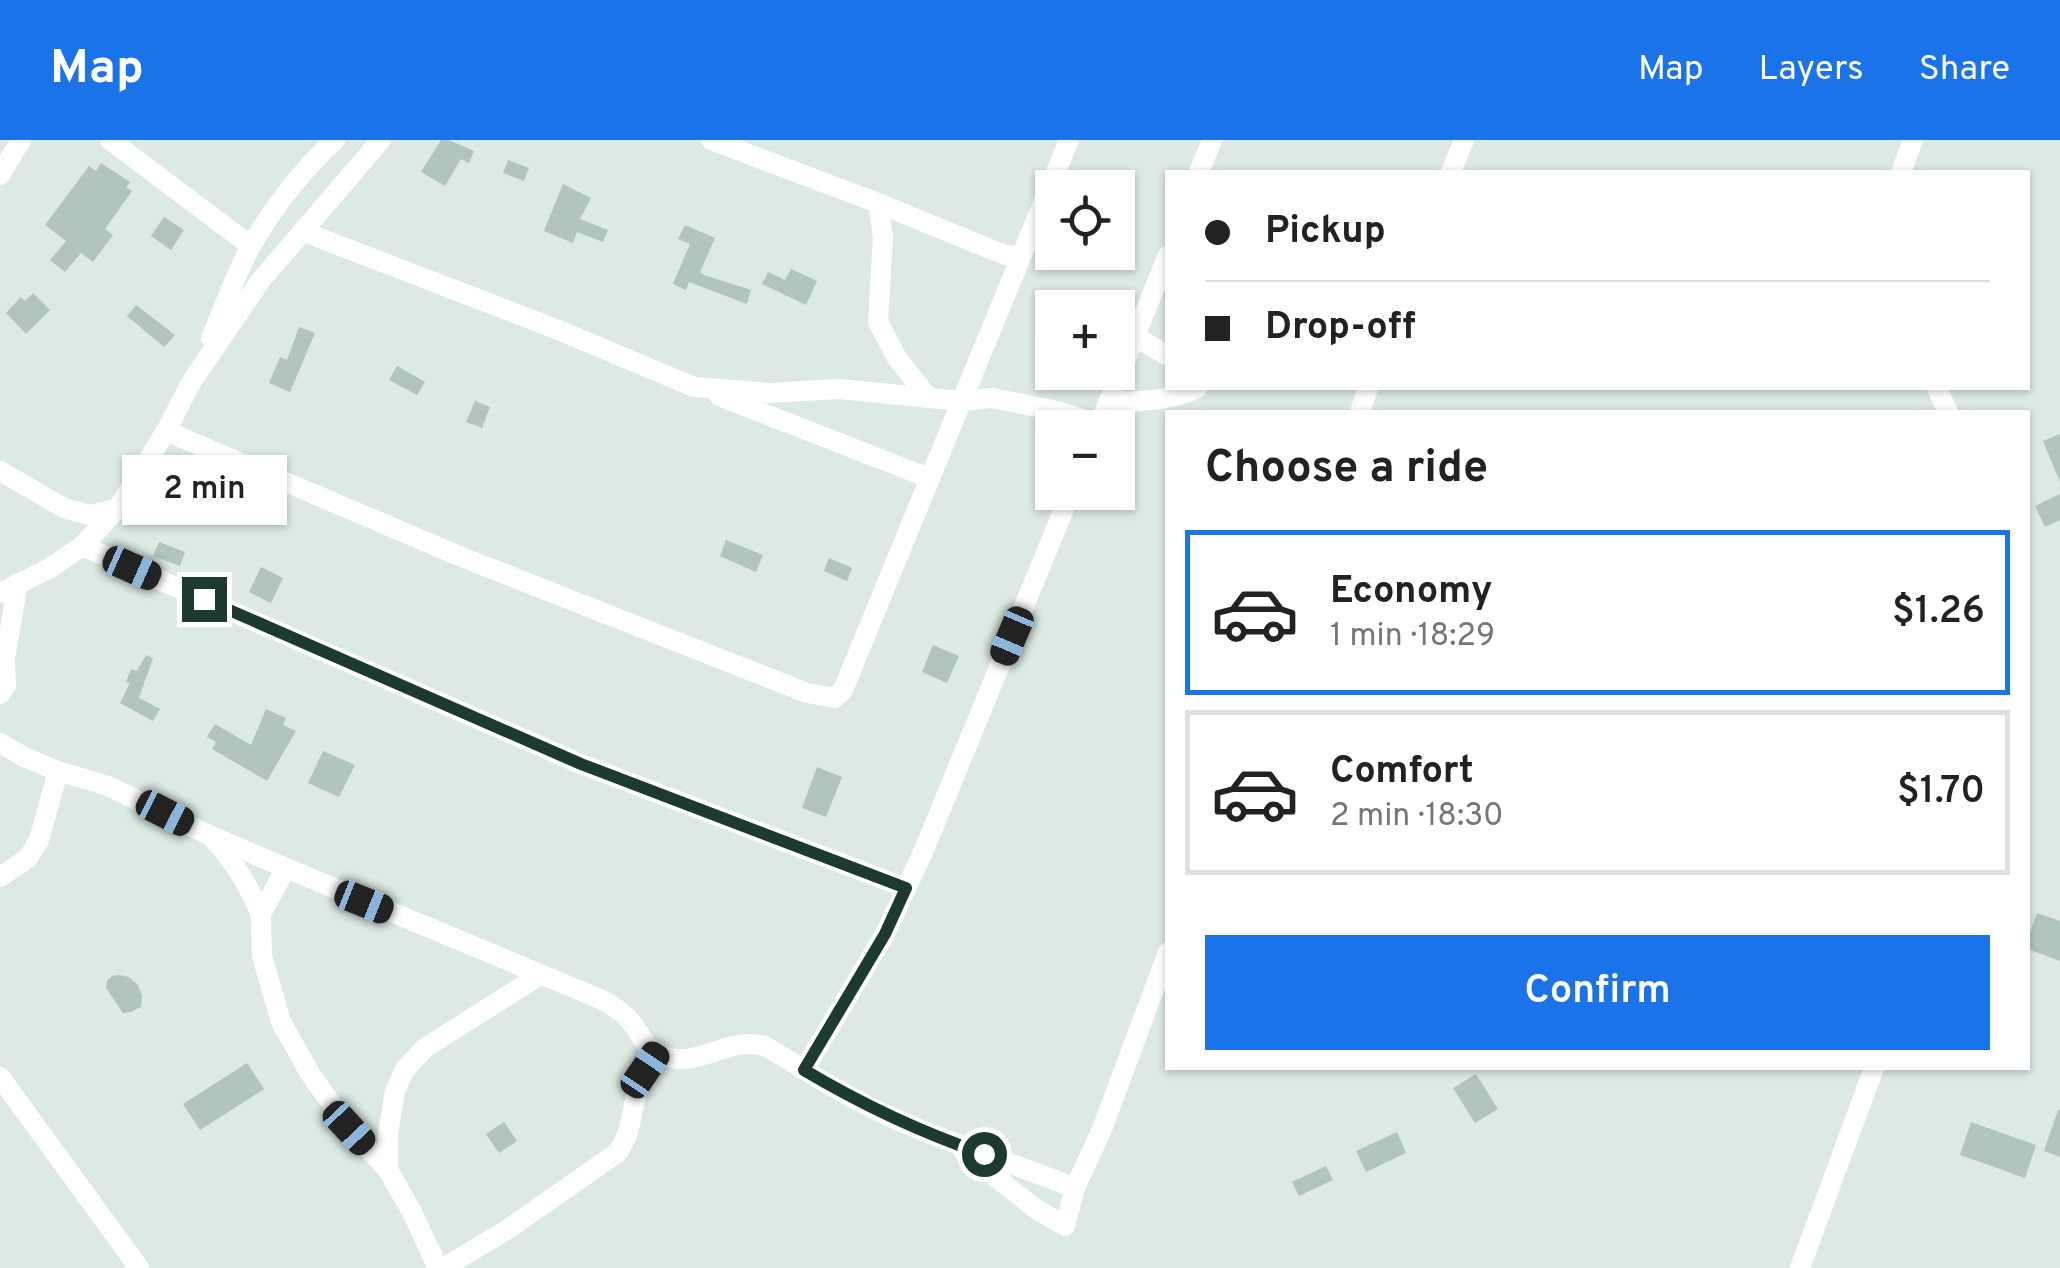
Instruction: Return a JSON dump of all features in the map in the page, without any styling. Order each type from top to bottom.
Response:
[{"type":"street","points":[[0,175],[20,140]]},
{"type":"street","points":[[110,140],[251,246]]},
{"type":"street","points":[[0,694],[6,685],[9,588],[50,568],[82,546],[118,508],[192,381],[251,246],[316,158],[335,140]]},
{"type":"street","points":[[192,381],[261,280],[381,140]]},
{"type":"street","points":[[711,140],[1006,255],[1021,256]]},
{"type":"street","points":[[166,431],[464,558],[807,694],[835,698],[842,690],[1069,140]]},
{"type":"street","points":[[1200,170],[1212,140]]},
{"type":"street","points":[[1452,170],[1464,140]]},
{"type":"street","points":[[1902,170],[1913,140]]},
{"type":"street","points":[[878,203],[883,237],[878,322],[897,358],[926,396]]},
{"type":"street","points":[[304,232],[928,478]]},
{"type":"street","points":[[1105,410],[1165,263]]},
{"type":"street","points":[[1136,337],[1165,354]]},
{"type":"street","points":[[694,386],[768,394],[839,389],[961,401],[992,398],[1058,410]]},
{"type":"street","points":[[1108,402],[1153,401],[1192,390]]},
{"type":"street","points":[[2,466],[64,508],[90,515],[118,508]]},
{"type":"street","points":[[804,1070],[885,934],[924,850],[1065,510]]},
{"type":"street","points":[[82,546],[581,764],[906,888]]},
{"type":"street","points":[[2,739],[24,757],[108,786],[208,835],[616,1007],[657,1053],[679,1060],[749,1044],[765,1046],[878,1111],[1075,1188]]},
{"type":"street","points":[[0,877],[28,858],[39,840],[58,770]]},
{"type":"street","points":[[208,835],[230,857],[261,914],[262,956],[281,1022],[310,1075],[349,1128],[388,1170],[441,1268],[508,1229],[617,1152],[627,1140],[641,1081],[657,1053]]},
{"type":"street","points":[[261,914],[286,868]]},
{"type":"street","points":[[953,1143],[1036,1209],[1065,1226],[1075,1188],[1102,1128],[1165,960]]},
{"type":"street","points":[[388,1170],[388,1134],[395,1091],[406,1069],[425,1048],[540,975]]},
{"type":"street","points":[[1800,1268],[1873,1070]]},
{"type":"street","points":[[0,1077],[133,1266]]},
{"type":"building","points":[[441,140],[474,151],[469,163],[461,159],[445,186],[421,172]]},
{"type":"building","points":[[508,160],[529,168],[524,181],[503,173]]},
{"type":"building","points":[[101,163],[130,182],[126,187],[132,191],[105,229],[113,235],[93,262],[81,253],[65,272],[50,260],[66,241],[45,225],[89,166],[96,171]]},
{"type":"building","points":[[563,184],[591,198],[580,219],[608,230],[603,242],[577,232],[573,243],[544,231]]},
{"type":"building","points":[[164,217],[184,230],[171,250],[151,236]]},
{"type":"building","points":[[685,225],[715,238],[700,272],[751,290],[747,304],[689,282],[686,290],[673,284],[690,244],[678,239]]},
{"type":"building","points":[[791,269],[817,281],[806,305],[762,284],[768,272],[785,280]]},
{"type":"building","points":[[33,293],[50,310],[26,334],[6,313],[21,297],[25,301]]},
{"type":"building","points":[[136,305],[175,335],[164,347],[127,316]]},
{"type":"building","points":[[299,327],[315,333],[290,392],[269,383],[280,357],[287,360]]},
{"type":"building","points":[[397,366],[425,382],[417,395],[389,380]]},
{"type":"building","points":[[475,401],[490,407],[482,428],[466,422]]},
{"type":"building","points":[[2060,434],[2060,482],[2043,441]]},
{"type":"building","points":[[2060,494],[2060,520],[2045,527],[2035,506]]},
{"type":"building","points":[[726,540],[763,555],[756,572],[720,556]]},
{"type":"building","points":[[159,542],[185,552],[180,566],[153,556]]},
{"type":"building","points":[[829,558],[852,568],[847,581],[824,571]]},
{"type":"building","points":[[261,567],[283,578],[271,603],[249,592]]},
{"type":"building","points":[[933,645],[959,656],[947,683],[922,672]]},
{"type":"building","points":[[146,655],[153,658],[139,698],[160,709],[153,721],[120,703],[130,683],[126,682],[131,669],[137,671]]},
{"type":"building","points":[[266,709],[286,718],[283,725],[296,731],[267,781],[212,749],[216,742],[207,737],[215,724],[251,745]]},
{"type":"building","points":[[323,751],[355,765],[339,797],[308,783]]},
{"type":"building","points":[[817,767],[842,777],[826,817],[802,808]]},
{"type":"building","points":[[2037,913],[2060,921],[2060,961],[2030,950],[2030,932]]},
{"type":"building","points":[[120,975],[138,985],[142,996],[141,1007],[131,1012],[123,1013],[106,988],[112,976]]},
{"type":"building","points":[[247,1063],[264,1089],[200,1130],[183,1104]]},
{"type":"building","points":[[1476,1074],[1498,1109],[1475,1123],[1453,1088]]},
{"type":"building","points":[[2060,1110],[2060,1157],[2044,1151]]},
{"type":"building","points":[[504,1122],[517,1141],[499,1153],[486,1134]]},
{"type":"building","points":[[1971,1122],[2036,1145],[2025,1178],[1960,1155]]},
{"type":"building","points":[[1397,1132],[1406,1153],[1366,1172],[1356,1151]]},
{"type":"building","points":[[1326,1166],[1333,1180],[1299,1196],[1292,1182]]},
{"type":"route","points":[[204,599],[581,764],[906,888],[885,934],[804,1070],[892,1118],[984,1154]]}]
